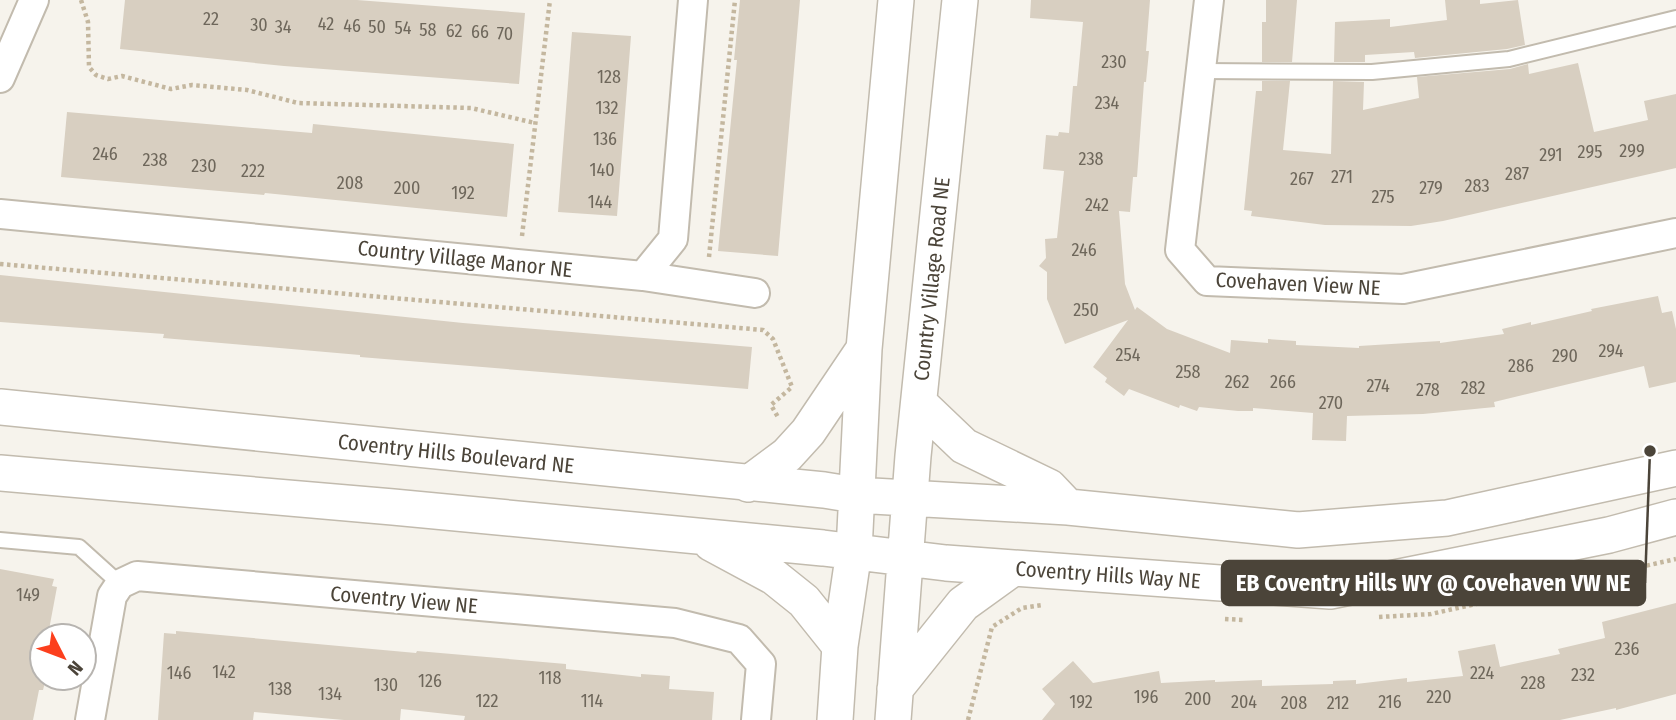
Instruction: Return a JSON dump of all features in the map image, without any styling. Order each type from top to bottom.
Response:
[{"type":"street","points":[[0,78],[34,0]]},
{"type":"street","points":[[643,276],[673,239],[694,0]]},
{"type":"street","points":[[835,720],[840,646],[854,551],[864,349],[897,0]]},
{"type":"street","name":"Country Village Road NE","points":[[905,558],[960,0]]},
{"type":"street","name":"Covehaven View NE","points":[[1209,0],[1180,250],[1207,281],[1403,289],[1676,233]]},
{"type":"street","name":"Country Village Manor NE","points":[[0,214],[643,276],[752,304]]},
{"type":"street","points":[[748,484],[787,455],[808,432],[864,349]]},
{"type":"street","points":[[920,404],[964,446],[1049,487],[1068,507]]},
{"type":"street","name":"Coventry Hills Boulevard NE","points":[[0,407],[911,500]]},
{"type":"street","points":[[911,500],[1068,507],[1298,530],[1447,518],[1676,468]]},
{"type":"street","points":[[0,473],[699,536],[905,558],[894,705]]},
{"type":"street","name":"Coventry Hills Way NE","points":[[905,558],[1330,591],[1609,535],[1676,517]]},
{"type":"street","points":[[699,536],[774,578],[794,593],[821,619],[840,646]]},
{"type":"street","points":[[894,705],[962,604],[1013,568]]},
{"type":"street","name":"Coventry View NE","points":[[120,584],[137,576],[675,623],[740,639],[761,664],[756,720]]},
{"type":"street","points":[[90,720],[112,596],[120,584]]},
{"type":"lane","points":[[1202,71],[1371,72],[1508,59],[1676,18]]},
{"type":"lane","points":[[0,540],[79,547],[120,584]]},
{"type":"path","points":[[81,0],[88,23],[89,67],[96,75],[107,79],[122,76],[171,89],[192,85],[247,90],[298,103],[471,108],[535,123]]},
{"type":"path","points":[[519,264],[550,0]]},
{"type":"path","points":[[709,262],[735,0]]},
{"type":"path","points":[[0,264],[763,330],[773,339],[792,387],[771,405],[784,425]]},
{"type":"path","points":[[748,328],[752,304]]},
{"type":"path","points":[[968,720],[992,627]]},
{"type":"building","points":[[125,0],[357,0],[525,13],[519,84],[284,66],[120,49]]},
{"type":"building","points":[[740,0],[800,0],[778,256],[718,251],[737,60],[734,60]]},
{"type":"building","points":[[1031,0],[1150,0],[1146,51],[1149,51],[1137,177],[1133,177],[1130,212],[1119,211],[1125,284],[1135,310],[1137,307],[1167,329],[1230,353],[1231,340],[1268,343],[1268,339],[1296,341],[1296,345],[1359,348],[1440,343],[1504,334],[1502,329],[1658,296],[1662,313],[1672,311],[1676,329],[1676,382],[1649,388],[1644,366],[1494,402],[1495,407],[1423,414],[1347,416],[1346,441],[1312,440],[1313,413],[1199,407],[1197,411],[1180,405],[1179,408],[1129,389],[1124,396],[1105,382],[1107,378],[1093,367],[1128,320],[1065,344],[1047,299],[1047,272],[1039,266],[1046,258],[1045,239],[1057,238],[1064,171],[1043,169],[1046,135],[1069,133],[1083,22],[1030,18]]},
{"type":"building","points":[[1266,0],[1297,0],[1292,62],[1262,62],[1262,22],[1266,22]]},
{"type":"building","points":[[1445,0],[1480,0],[1480,4],[1518,0],[1525,45],[1415,58],[1414,52],[1365,55],[1365,62],[1334,62],[1335,22],[1390,19],[1390,27],[1447,20]]},
{"type":"building","points":[[572,32],[631,36],[617,216],[558,212]]},
{"type":"building","points":[[1578,63],[1594,132],[1648,120],[1644,101],[1676,94],[1676,168],[1411,226],[1325,225],[1251,216],[1252,211],[1244,210],[1256,91],[1262,91],[1262,81],[1290,81],[1283,150],[1331,154],[1333,81],[1364,82],[1363,110],[1419,98],[1417,77],[1510,69],[1528,64],[1529,74]]},
{"type":"building","points":[[67,112],[312,133],[313,124],[514,144],[507,217],[265,193],[61,177]]},
{"type":"building","points":[[0,275],[463,323],[752,347],[748,389],[360,357],[163,338],[164,334],[0,322]]},
{"type":"building","points":[[0,569],[54,579],[52,586],[57,587],[50,622],[28,622],[28,692],[39,692],[33,720],[0,720]]},
{"type":"building","points":[[1676,603],[1676,694],[1616,710],[1560,720],[1042,720],[1055,704],[1042,689],[1073,661],[1093,683],[1159,671],[1161,683],[1262,680],[1262,686],[1333,684],[1333,681],[1356,680],[1356,684],[1407,678],[1407,682],[1463,676],[1458,651],[1495,644],[1500,667],[1560,654],[1558,649],[1605,638],[1602,622]]},
{"type":"building","points":[[176,631],[566,664],[566,669],[641,677],[641,674],[670,676],[669,689],[714,692],[712,720],[464,720],[465,716],[401,709],[400,720],[344,720],[254,712],[253,720],[158,720],[164,633],[176,634]]},
{"type":"place","name":"EB Coventry Hills WY @ Covehaven VW NE","points":[[1650,451]]}]
